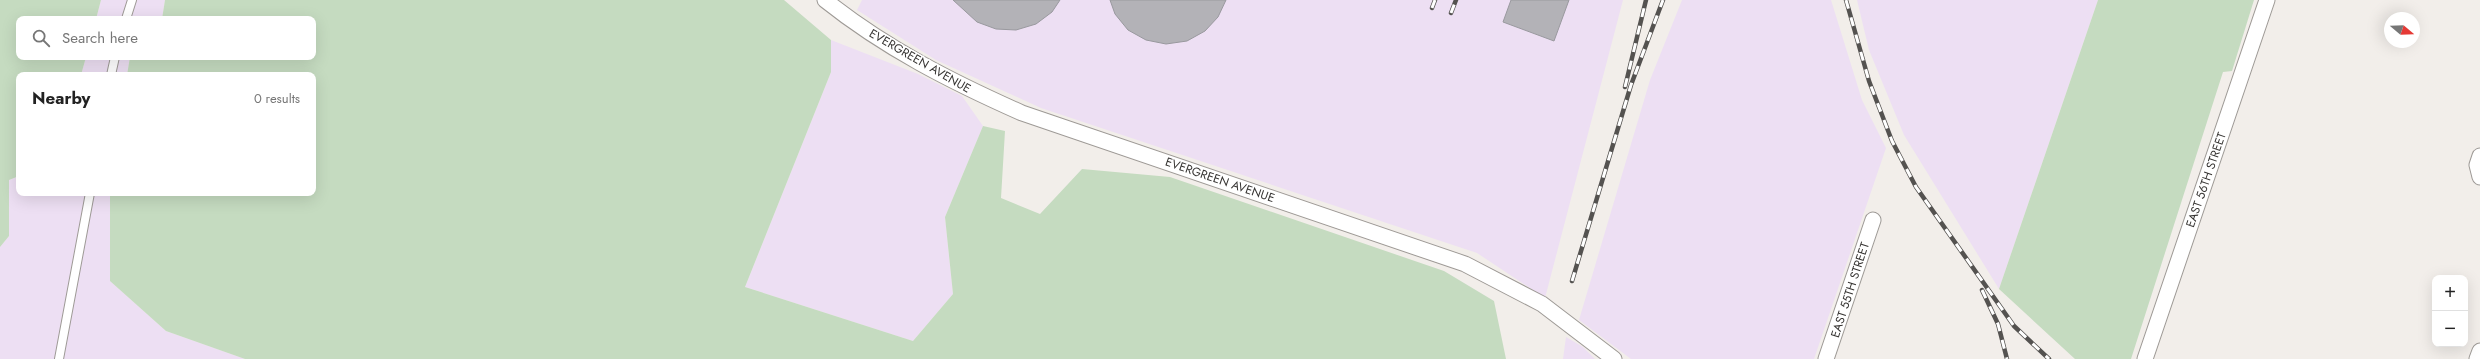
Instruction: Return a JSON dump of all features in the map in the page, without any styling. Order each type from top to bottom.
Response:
[{"type":"street","name":"EVERGREEN AVENUE","points":[[825,0],[863,28],[931,70],[960,86],[1022,113],[1465,264],[1542,304],[1614,359]]},
{"type":"street","name":"EAST 56TH STREET","points":[[2145,359],[2267,0]]},
{"type":"street","points":[[2480,156],[2477,165],[2480,177]]},
{"type":"street","name":"EAST 55TH STREET","points":[[1826,359],[1873,220]]},
{"type":"street","points":[[2477,359],[2480,351]]},
{"type":"lane","points":[[127,16],[132,0]]},
{"type":"lane","points":[[112,72],[114,60]]},
{"type":"lane","points":[[60,359],[89,196]]},
{"type":"shaded area","points":[[101,0],[165,0],[162,16],[97,16]]},
{"type":"shaded area","points":[[862,0],[1623,0],[1545,298],[1477,253],[1041,108],[936,60],[857,10]]},
{"type":"shaded area","points":[[1682,0],[1831,0],[1862,100],[1886,148],[1814,359],[1631,359],[1579,320],[1650,80]]},
{"type":"shaded area","points":[[1857,0],[2098,0],[1999,289],[1904,135],[1869,50]]},
{"type":"shaded area","points":[[831,40],[918,74],[962,96],[983,126],[945,217],[953,294],[913,341],[745,287],[831,72]]},
{"type":"shaded area","points":[[85,60],[130,60],[128,72],[82,72]]},
{"type":"shaded area","points":[[16,177],[16,196],[110,196],[110,281],[166,331],[245,359],[0,359],[0,247],[9,236],[9,180]]},
{"type":"shaded area","points":[[1566,337],[1583,347],[1595,359],[1563,359]]},
{"type":"green space","points":[[0,0],[101,0],[97,16],[16,16],[16,60],[85,60],[82,72],[16,72],[16,177],[9,180],[9,236],[0,247]]},
{"type":"green space","points":[[165,0],[784,0],[831,40],[831,72],[745,287],[913,341],[953,294],[945,217],[983,126],[1005,131],[1001,198],[1040,214],[1082,169],[1170,177],[1444,271],[1494,301],[1506,359],[245,359],[166,331],[110,281],[110,196],[316,196],[316,72],[128,72],[130,60],[316,60],[316,16],[162,16]]},
{"type":"green space","points":[[2098,0],[2254,0],[2232,71],[2223,72],[2131,359],[2075,359],[1999,289]]},
{"type":"building","points":[[953,0],[1060,0],[1052,12],[1036,24],[1016,30],[996,29],[977,22]]},
{"type":"building","points":[[1110,0],[1226,0],[1218,17],[1205,31],[1187,41],[1166,44],[1146,40],[1128,30],[1115,14]]},
{"type":"building","points":[[1511,0],[1569,0],[1554,41],[1503,22]]},
{"type":"railway","points":[[1432,8],[1435,0]]},
{"type":"railway","points":[[1451,13],[1456,0]]},
{"type":"railway","points":[[1625,87],[1646,0]]},
{"type":"railway","points":[[1572,281],[1631,85],[1663,0]]},
{"type":"railway","points":[[1846,0],[1869,81],[1892,141],[1916,187],[2014,326],[2049,359]]},
{"type":"railway","points":[[1982,290],[1998,324],[2007,359]]}]
